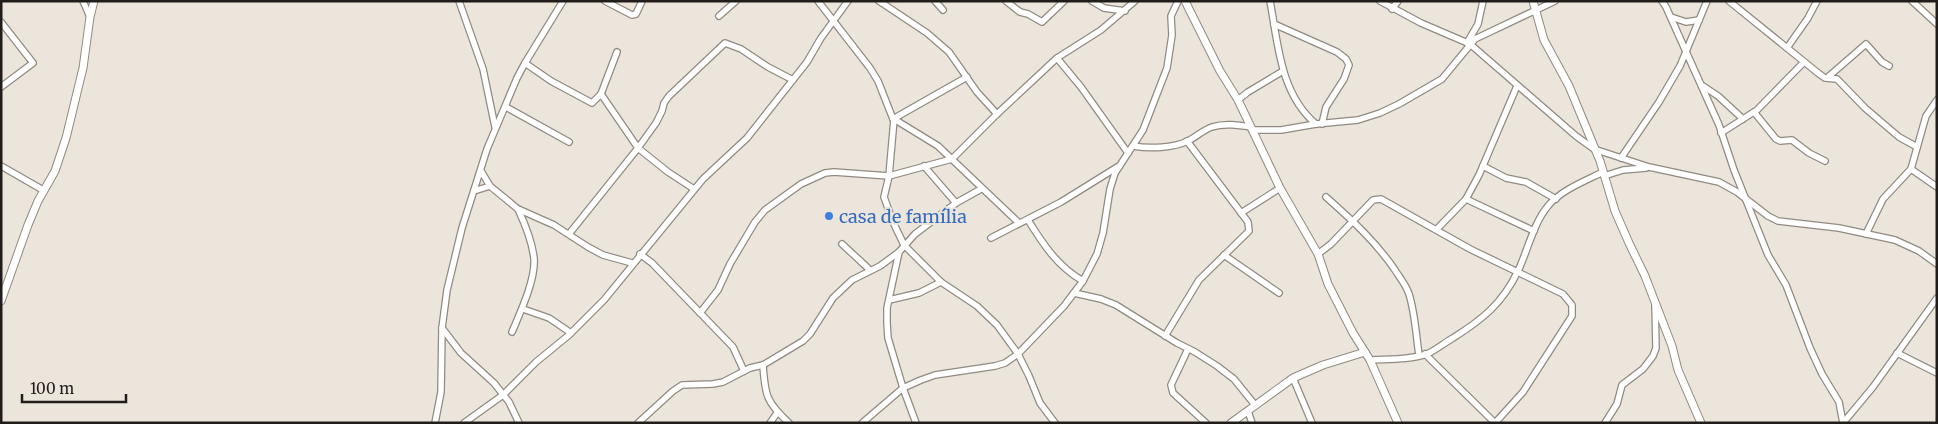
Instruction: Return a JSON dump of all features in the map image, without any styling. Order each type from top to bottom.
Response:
[{"type":"street","points":[[83,1],[90,16]]},
{"type":"street","points":[[1,301],[43,190],[55,171],[68,130],[84,68],[90,16],[94,1]]},
{"type":"street","points":[[460,1],[483,69],[495,127]]},
{"type":"street","points":[[435,423],[441,392],[442,328],[447,290],[455,254],[474,191],[495,127],[525,63],[564,1]]},
{"type":"street","points":[[605,1],[633,15],[637,12],[642,1]]},
{"type":"street","points":[[720,16],[736,1]]},
{"type":"street","points":[[818,1],[833,23],[870,68],[878,81],[893,119],[889,176],[884,197],[904,245],[941,282],[988,316],[1004,334],[1018,354],[1040,403],[1056,423]]},
{"type":"street","points":[[464,423],[503,395],[604,300],[632,263],[702,179],[747,138],[793,80],[848,1]]},
{"type":"street","points":[[879,1],[938,41],[950,52],[967,77],[997,114]]},
{"type":"street","points":[[935,1],[943,10]]},
{"type":"street","points":[[1006,1],[1020,12],[1042,22],[1064,1]]},
{"type":"street","points":[[1092,1],[1104,8],[1125,11]]},
{"type":"street","points":[[700,313],[718,290],[730,264],[755,222],[765,210],[801,184],[816,176],[834,172],[889,176],[952,160],[997,114],[1057,58],[1101,30],[1135,1]]},
{"type":"street","points":[[862,423],[903,388],[935,375],[1006,363],[1018,354],[1064,306],[1083,281],[1097,254],[1103,232],[1110,188],[1119,166],[1143,130],[1167,68],[1172,35],[1172,16],[1178,1]]},
{"type":"street","points":[[1185,1],[1220,71],[1238,100],[1280,188],[1318,254],[1328,284],[1345,319],[1370,360],[1398,423]]},
{"type":"street","points":[[1270,1],[1279,58],[1283,71],[1300,108],[1319,124]]},
{"type":"street","points":[[1380,1],[1392,9],[1468,43],[1576,136],[1594,149],[1649,167],[1719,182],[1737,192],[1763,213],[1778,220],[1895,240],[1906,244],[1937,264]]},
{"type":"street","points":[[1392,9],[1398,1]]},
{"type":"street","points":[[1133,146],[1142,148],[1187,141],[1213,126],[1230,124],[1281,130],[1358,120],[1380,113],[1442,79],[1468,43],[1478,24],[1483,1]]},
{"type":"street","points":[[1533,1],[1544,40],[1566,81],[1594,149],[1628,243],[1645,276],[1672,346],[1678,370],[1701,423]]},
{"type":"street","points":[[1468,43],[1555,1]]},
{"type":"street","points":[[1662,1],[1671,17],[1722,133],[1734,170],[1768,255],[1786,285],[1810,348],[1822,374],[1839,402],[1843,423]]},
{"type":"street","points":[[1621,158],[1659,102],[1686,52],[1707,1]]},
{"type":"street","points":[[1729,1],[1818,73],[1837,80],[1899,138],[1917,146]]},
{"type":"street","points":[[1787,48],[1808,18],[1817,1]]},
{"type":"street","points":[[1912,1],[1937,24]]},
{"type":"street","points":[[1671,17],[1686,22],[1698,20]]},
{"type":"street","points":[[1,22],[33,63],[1,87]]},
{"type":"street","points":[[1274,24],[1337,52],[1346,59],[1347,71],[1326,107],[1319,124]]},
{"type":"street","points":[[568,234],[638,148],[656,122],[669,96],[725,43],[740,49],[768,68],[793,80]]},
{"type":"street","points":[[1828,78],[1866,44],[1882,62],[1889,66]]},
{"type":"street","points":[[525,63],[551,81],[590,102],[595,101],[601,94],[616,52]]},
{"type":"street","points":[[1057,58],[1081,87],[1128,153]]},
{"type":"street","points":[[1722,133],[1754,112],[1804,62]]},
{"type":"street","points":[[1238,100],[1283,71]]},
{"type":"street","points":[[893,119],[967,77]]},
{"type":"street","points":[[1701,85],[1718,96],[1743,119]]},
{"type":"street","points":[[1438,230],[1466,199],[1483,166],[1517,86]]},
{"type":"street","points":[[601,94],[638,148],[668,172],[694,189]]},
{"type":"street","points":[[1866,234],[1883,199],[1911,169],[1926,116],[1937,100]]},
{"type":"street","points":[[506,107],[569,142]]},
{"type":"street","points":[[1754,112],[1776,139],[1792,140],[1809,153],[1825,161]]},
{"type":"street","points":[[893,119],[925,137],[1019,223]]},
{"type":"street","points":[[1165,336],[1200,280],[1250,231],[1248,222],[1241,212],[1187,141]]},
{"type":"street","points":[[1,166],[43,190]]},
{"type":"street","points":[[924,166],[956,203]]},
{"type":"street","points":[[991,238],[1028,220],[1119,166]]},
{"type":"street","points":[[1483,166],[1506,178],[1526,182],[1556,199]]},
{"type":"street","points":[[1370,360],[1422,355],[1476,324],[1493,310],[1518,271],[1534,231],[1548,206],[1556,199],[1603,174],[1649,167]]},
{"type":"street","points":[[1911,169],[1937,187]]},
{"type":"street","points":[[481,171],[490,186],[518,209],[568,234],[604,255],[632,263]]},
{"type":"street","points":[[474,191],[490,186]]},
{"type":"street","points":[[1241,212],[1280,188]]},
{"type":"street","points":[[916,423],[888,338],[889,300],[900,252],[915,234],[956,203],[981,189]]},
{"type":"street","points":[[1318,254],[1331,244],[1354,221],[1373,200],[1378,198],[1470,249],[1563,294],[1573,309],[1572,316],[1523,392],[1495,423],[1422,355],[1409,294],[1382,250],[1354,221],[1326,197]]},
{"type":"street","points":[[1466,199],[1534,231]]},
{"type":"street","points":[[512,332],[523,309],[534,257],[526,227],[518,209]]},
{"type":"street","points":[[526,227],[538,218]]},
{"type":"street","points":[[1028,220],[1056,261],[1083,281]]},
{"type":"street","points":[[842,244],[870,270]]},
{"type":"street","points":[[638,423],[666,396],[682,384],[713,384],[723,382],[744,371],[763,365],[803,341],[810,334],[833,298],[852,280],[880,266],[900,252]]},
{"type":"street","points":[[640,254],[652,262],[733,347],[744,371]]},
{"type":"street","points":[[1224,255],[1279,293]]},
{"type":"street","points":[[889,300],[914,295],[941,282]]},
{"type":"street","points":[[1074,293],[1101,299],[1116,305],[1217,366],[1234,379],[1255,405]]},
{"type":"street","points":[[1843,423],[1873,387],[1937,298]]},
{"type":"street","points":[[1605,423],[1617,404],[1622,385],[1643,369],[1654,356],[1656,348],[1655,304]]},
{"type":"street","points":[[523,309],[549,318],[571,333]]},
{"type":"street","points":[[442,328],[461,353],[494,383],[519,423]]},
{"type":"street","points":[[1188,349],[1170,385],[1170,389],[1206,423]]},
{"type":"street","points":[[1230,423],[1293,378],[1323,365],[1365,352]]},
{"type":"street","points":[[1897,353],[1937,373]]},
{"type":"street","points":[[763,365],[765,390],[768,399],[777,413],[789,423]]},
{"type":"street","points":[[1293,378],[1312,423]]},
{"type":"street","points":[[1248,411],[1252,423]]},
{"type":"street","points":[[770,423],[777,413]]},
{"type":"place","name":"casa de família","points":[[829,216]]}]
